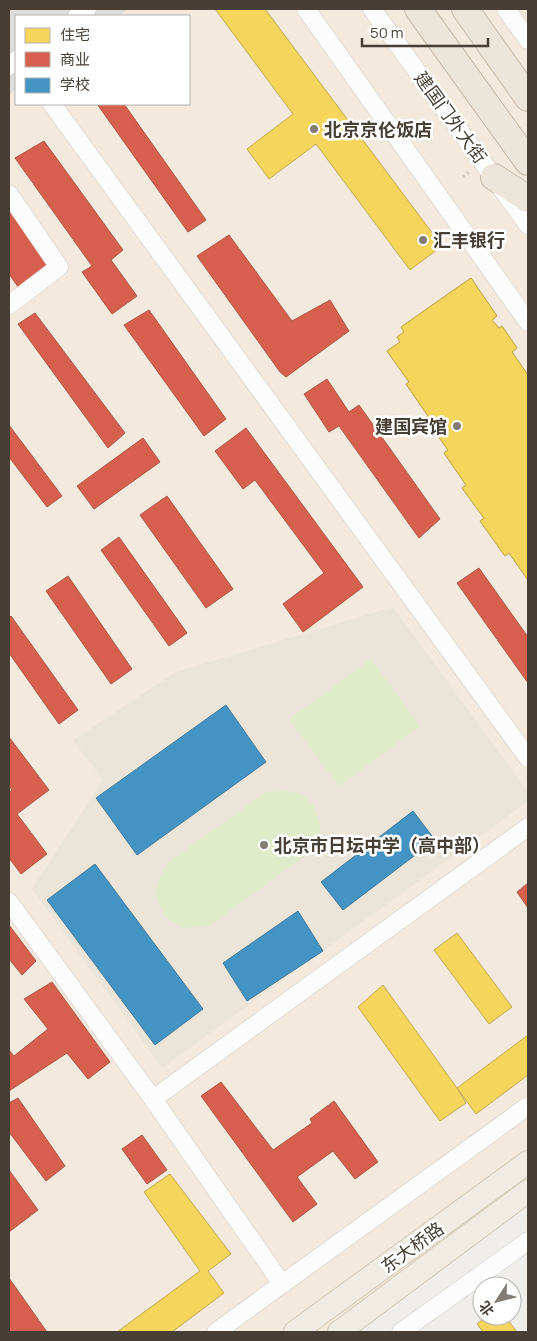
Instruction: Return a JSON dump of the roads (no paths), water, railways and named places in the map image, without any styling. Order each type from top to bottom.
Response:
[{"type":"highway","name":"建国门外大街","points":[[418,9],[528,162]]},
{"type":"highway","points":[[465,9],[528,98]]},
{"type":"highway","points":[[480,9],[496,53]]},
{"type":"highway","points":[[494,177],[528,199]]},
{"type":"main road","name":"东大桥路","points":[[295,1332],[528,1162]]},
{"type":"main road","name":"东大桥路","points":[[339,1332],[528,1192]]},
{"type":"street","points":[[306,9],[528,322]]},
{"type":"street","name":"建国门外大街","points":[[372,9],[528,225]]},
{"type":"street","points":[[506,9],[528,40]]},
{"type":"street","points":[[53,105],[528,758]]},
{"type":"street","points":[[9,194],[59,267],[9,305]]},
{"type":"street","points":[[153,1099],[528,827]]},
{"type":"street","points":[[9,902],[153,1099],[282,1284]]},
{"type":"street","points":[[216,1332],[528,1106]]},
{"type":"street","points":[[401,1332],[528,1241]]},
{"type":"place","name":"北京京伦饭店","points":[[314,129]]},
{"type":"place","name":"汇丰银行","points":[[423,240]]},
{"type":"place","name":"建国宾馆","points":[[457,426]]},
{"type":"place","name":"北京市日坛中学（高中部）","points":[[264,845]]}]
